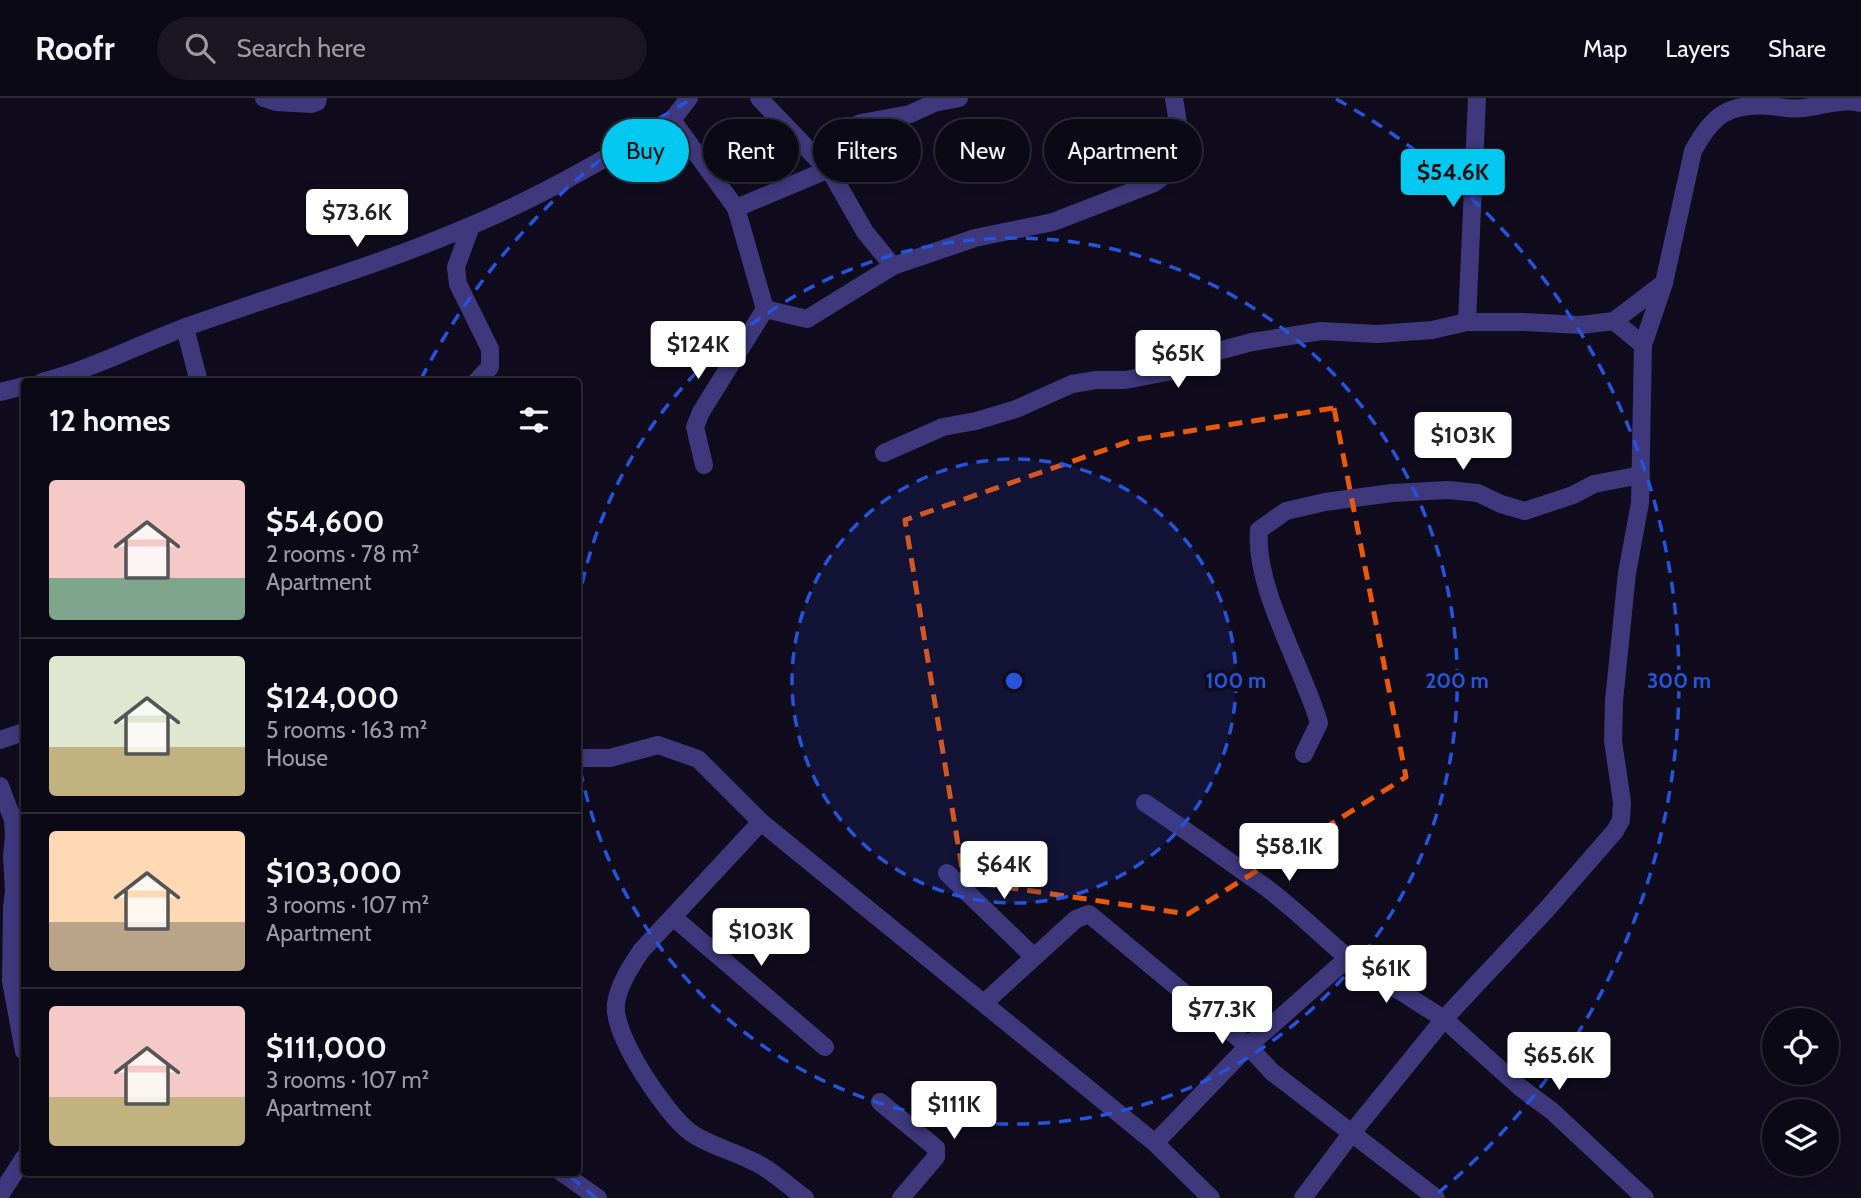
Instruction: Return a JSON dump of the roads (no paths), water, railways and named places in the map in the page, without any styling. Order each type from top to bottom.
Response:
[{"type":"street","points":[[264,98],[276,102],[312,104],[317,102],[318,98]]},
{"type":"street","points":[[673,119],[689,98]]},
{"type":"street","points":[[759,98],[813,155]]},
{"type":"street","points":[[883,119],[910,114],[934,103],[959,98]]},
{"type":"street","points":[[765,309],[807,320],[893,266],[975,238],[1053,222],[1154,183],[1173,169],[1181,142],[1174,98]]},
{"type":"street","points":[[1466,322],[1477,98]]},
{"type":"street","points":[[1303,1198],[1444,1019],[1547,909],[1615,831],[1621,820],[1622,802],[1613,741],[1614,701],[1627,573],[1640,503],[1643,345],[1664,283],[1693,151],[1713,123],[1725,112],[1738,106],[1801,109],[1855,100]]},
{"type":"street","points":[[689,143],[736,208],[765,309],[701,412],[695,427],[704,465]]},
{"type":"street","points":[[56,378],[185,328],[329,280],[471,226],[602,161]]},
{"type":"street","points":[[736,208],[813,176]]},
{"type":"street","points":[[836,182],[865,232],[893,266]]},
{"type":"street","points":[[471,226],[456,267],[458,284],[490,349],[490,367],[480,378]]},
{"type":"street","points":[[884,453],[943,427],[1016,409],[1072,384],[1096,380],[1125,380],[1178,370],[1218,351],[1252,342],[1321,331],[1377,334],[1432,330],[1466,322],[1524,321],[1581,325],[1614,321],[1664,283]]},
{"type":"street","points":[[1614,321],[1643,345]]},
{"type":"street","points":[[185,328],[198,378]]},
{"type":"street","points":[[0,392],[21,387]]},
{"type":"street","points":[[1304,754],[1319,723],[1265,578],[1258,544],[1259,530],[1269,521],[1286,511],[1325,502],[1391,493],[1448,490],[1478,493],[1525,511],[1573,495],[1594,484],[1641,475]]},
{"type":"street","points":[[0,740],[21,733]]},
{"type":"street","points":[[581,758],[610,758],[658,745],[698,759],[761,822],[1155,1143],[1211,1198]]},
{"type":"street","points":[[0,786],[13,820],[11,981],[21,1035]]},
{"type":"street","points":[[1145,803],[1257,881],[1349,958],[1444,1019],[1521,1088],[1552,1111],[1645,1198]]},
{"type":"street","points":[[761,822],[641,951],[628,971],[615,1005],[620,1030],[634,1058],[668,1111],[691,1133],[762,1166],[806,1198]]},
{"type":"street","points":[[947,873],[1034,957]]},
{"type":"street","points":[[984,1003],[1076,919],[1089,914],[1248,1046],[1272,1072],[1437,1198]]},
{"type":"street","points":[[673,917],[824,1047]]},
{"type":"street","points":[[1155,1143],[1248,1046],[1349,958]]},
{"type":"street","points":[[880,1102],[936,1148],[936,1157],[901,1198]]},
{"type":"street","points":[[0,1195],[21,1163]]},
{"type":"street","points":[[567,1176],[598,1198]]}]
